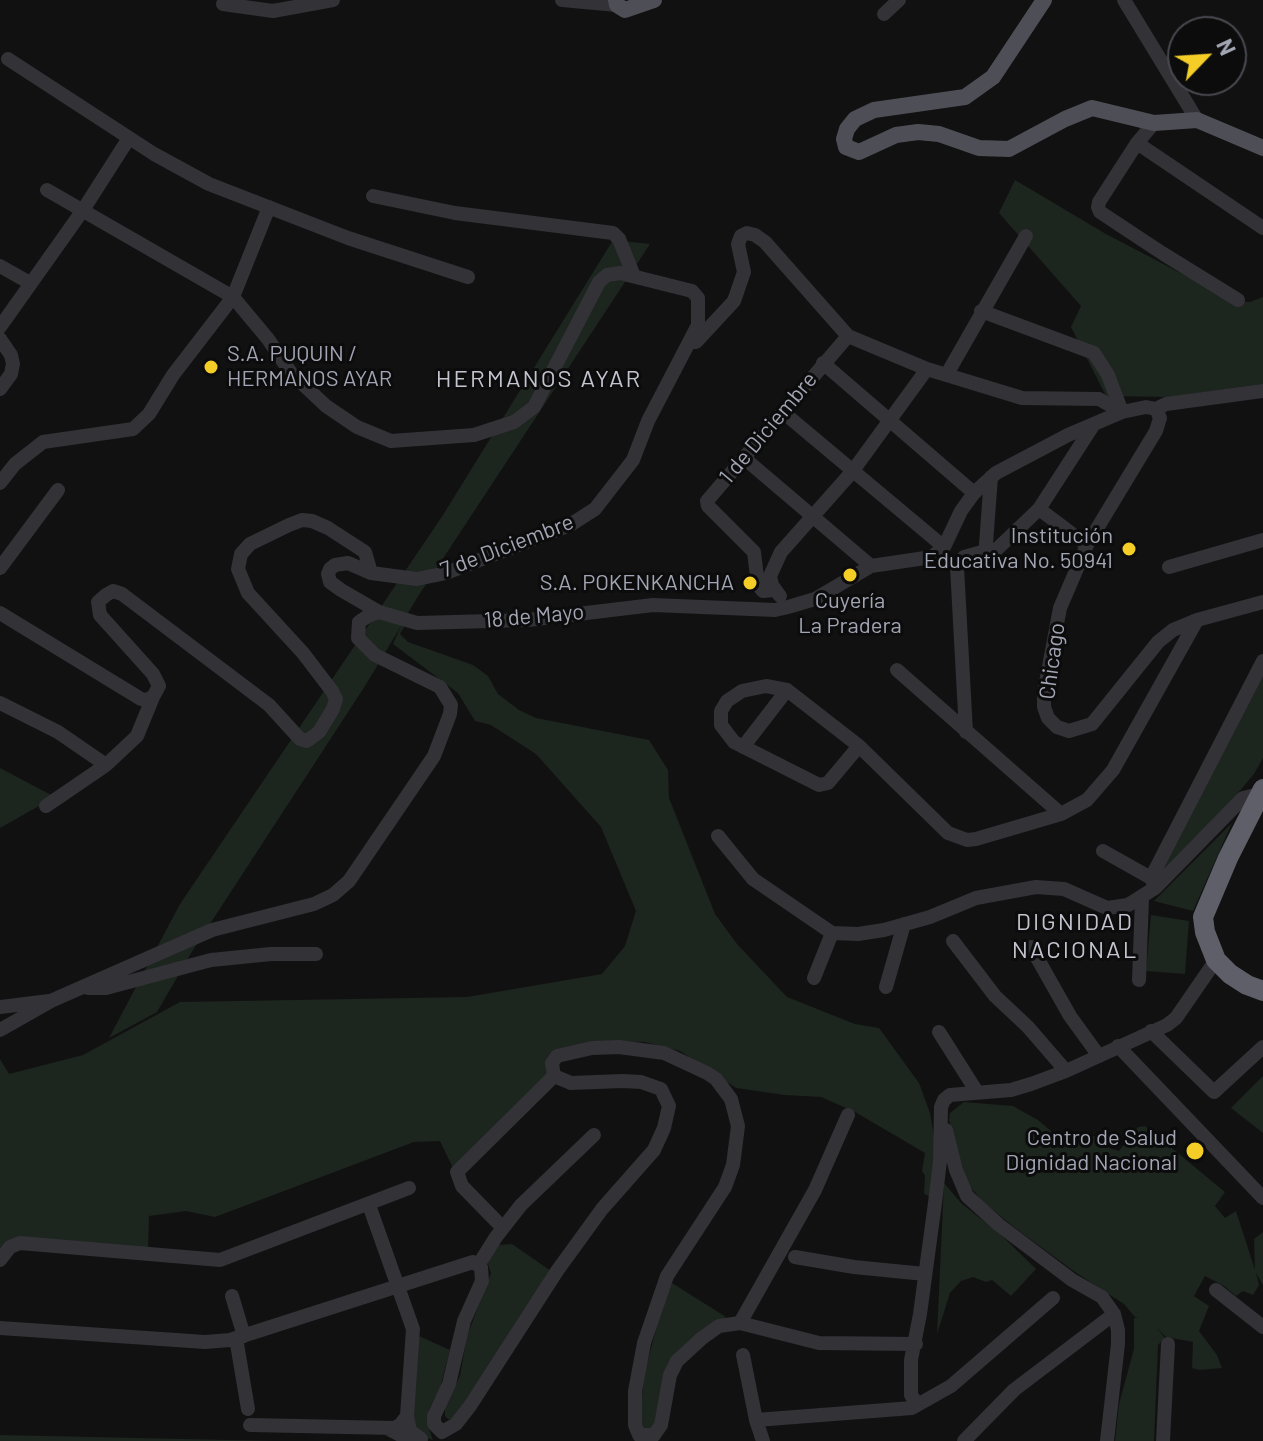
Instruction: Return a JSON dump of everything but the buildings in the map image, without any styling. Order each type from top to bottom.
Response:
[{"type":"highway","points":[[1260,801],[1228,858],[1203,917],[1205,932],[1216,960],[1238,980],[1263,991]]},
{"type":"main road","points":[[616,3],[625,10],[654,0]]},
{"type":"main road","points":[[1044,0],[993,77],[965,97],[874,110],[855,119],[847,129],[844,139],[846,147],[859,152],[896,135],[918,132],[939,134],[979,148],[1009,149],[1092,108],[1154,123],[1197,120],[1263,148]]},
{"type":"street","points":[[223,4],[273,11],[333,0]]},
{"type":"street","points":[[562,0],[616,3]]},
{"type":"street","points":[[884,14],[899,0]]},
{"type":"street","points":[[1124,0],[1197,120]]},
{"type":"street","points":[[8,59],[129,138],[209,184],[415,261],[468,277]]},
{"type":"street","points":[[1154,123],[1137,143],[1099,202],[1100,212],[1238,300]]},
{"type":"street","points":[[0,327],[83,210],[129,138]]},
{"type":"street","points":[[1137,143],[1263,228]]},
{"type":"street","points":[[47,190],[233,297],[291,373],[326,406],[357,427],[391,441],[474,435],[514,422],[534,407],[599,282],[607,275],[620,273],[634,276]]},
{"type":"street","points":[[373,196],[455,213],[613,233],[619,239],[634,276]]},
{"type":"street","points":[[0,483],[15,464],[43,442],[133,429],[149,414],[173,375],[233,297],[269,207]]},
{"type":"street","points":[[686,352],[734,301],[744,272],[738,244],[741,236],[747,233],[765,242],[848,336],[927,369],[1022,398],[1099,399],[1122,412]]},
{"type":"street","points":[[947,374],[1026,236]]},
{"type":"street","points":[[0,266],[30,283]]},
{"type":"street","name":"7 de Diciembre","points":[[371,573],[417,579],[446,573],[570,525],[595,509],[633,460],[648,421],[698,325],[698,298],[692,291],[634,276]]},
{"type":"street","points":[[981,311],[1094,353],[1108,375],[1122,412]]},
{"type":"street","name":"1 de Diciembre","points":[[782,599],[763,591],[758,585],[754,552],[708,506],[707,501],[848,336]]},
{"type":"street","points":[[0,339],[13,364],[11,374],[0,389]]},
{"type":"street","points":[[823,363],[974,493]]},
{"type":"street","points":[[782,599],[770,576],[781,552],[852,472],[927,369]]},
{"type":"street","points":[[784,413],[944,547],[961,511],[991,477],[1094,424],[1122,412],[1146,407],[1156,409],[1166,404],[1263,391]]},
{"type":"street","name":"Chicago","points":[[1156,409],[1160,418],[1156,431],[1087,545],[1060,608],[1044,693],[1048,718],[1057,727],[1069,731],[1092,724],[1158,642],[1173,630],[1197,620],[1263,602]]},
{"type":"street","points":[[966,732],[957,567],[964,557],[995,551],[1039,509],[1094,424]]},
{"type":"street","points":[[744,458],[871,566]]},
{"type":"street","points":[[989,550],[986,544],[991,477]]},
{"type":"street","points":[[0,568],[58,490]]},
{"type":"street","points":[[1039,509],[1087,545]]},
{"type":"street","points":[[46,806],[106,765],[137,736],[159,686],[153,674],[100,615],[98,602],[113,591],[122,594],[269,705],[300,739],[307,741],[333,709],[336,699],[303,653],[248,593],[238,569],[241,554],[250,544],[289,525],[302,520],[312,521],[365,552],[371,573]]},
{"type":"street","points":[[1169,567],[1263,540]]},
{"type":"street","name":"18 de Mayo","points":[[371,573],[342,563],[330,569],[328,574],[330,582],[379,612],[417,623],[528,620],[653,605],[775,610],[782,599],[815,599],[871,566],[932,557],[944,547]]},
{"type":"street","points":[[0,1030],[53,1000],[212,930],[314,904],[333,895],[349,881],[434,756],[450,714],[451,705],[440,687],[375,655],[358,638],[359,622],[379,612]]},
{"type":"street","points":[[0,613],[141,699],[153,697]]},
{"type":"street","points":[[859,746],[828,783],[819,785],[734,742],[721,725],[721,711],[727,701],[742,691],[766,686],[787,690],[859,746],[948,833],[976,839],[1061,814],[1087,800],[1113,770],[1197,620]]},
{"type":"street","points":[[718,836],[753,879],[832,933],[858,934],[904,924],[976,898],[1036,887],[1064,889],[1107,908],[1120,907],[1142,898],[1153,883],[1263,661]]},
{"type":"street","points":[[897,670],[1061,814]]},
{"type":"street","points":[[743,747],[787,690]]},
{"type":"street","points":[[0,703],[58,732],[106,765]]},
{"type":"street","points":[[1153,883],[1243,798],[1260,801]]},
{"type":"street","points":[[1103,851],[1153,883]]},
{"type":"street","points":[[1139,980],[1142,898]]},
{"type":"street","points":[[886,987],[904,924]]},
{"type":"street","points":[[814,978],[832,933]]},
{"type":"street","points":[[953,941],[995,996],[1028,1027],[1066,1071]]},
{"type":"street","points":[[1031,947],[1062,1003],[1099,1056]]},
{"type":"street","points":[[80,988],[106,988],[211,960],[271,954],[316,954]]},
{"type":"street","points":[[917,1404],[911,1395],[911,1360],[916,1344],[940,1161],[941,1107],[950,1095],[1011,1090],[1066,1071],[1176,1018],[1216,960]]},
{"type":"street","points":[[0,1007],[53,1000]]},
{"type":"street","points":[[1151,1031],[1214,1092],[1263,1047]]},
{"type":"street","points":[[939,1032],[977,1092]]},
{"type":"street","points":[[1118,1046],[1263,1198]]},
{"type":"street","points":[[554,1076],[552,1063],[557,1056],[568,1053],[619,1047],[664,1053],[695,1065],[716,1079],[731,1099],[736,1113],[737,1140],[725,1187],[667,1276],[644,1343],[635,1391],[636,1430],[642,1439],[654,1435],[661,1425],[670,1375],[677,1361],[719,1326],[740,1323],[819,1343],[916,1344]]},
{"type":"street","points":[[503,1228],[462,1186],[457,1172],[554,1076]]},
{"type":"street","points":[[0,1328],[205,1342],[240,1337],[473,1262],[479,1264],[482,1281],[464,1321],[449,1384],[434,1416],[434,1424],[442,1432],[456,1424],[470,1406],[557,1271],[602,1209],[654,1150],[667,1117],[669,1106],[666,1095],[651,1084],[622,1081],[571,1083],[554,1076]]},
{"type":"street","points":[[740,1323],[815,1190],[848,1115]]},
{"type":"street","points":[[941,1116],[956,1170],[967,1196],[999,1225],[1072,1280],[1102,1297],[1114,1314],[1118,1344],[1107,1441]]},
{"type":"street","points":[[479,1264],[521,1205],[594,1135]]},
{"type":"street","points":[[0,1260],[10,1247],[20,1243],[220,1260],[409,1188]]},
{"type":"street","points":[[369,1205],[413,1329],[407,1416],[410,1431],[421,1439],[404,1437],[387,1428]]},
{"type":"street","points":[[795,1257],[925,1274]]},
{"type":"street","points":[[1216,1290],[1263,1327]]},
{"type":"street","points":[[232,1296],[248,1409]]},
{"type":"street","points":[[756,1420],[912,1408],[951,1386],[1053,1298]]},
{"type":"street","points":[[964,1441],[1014,1390],[1114,1314]]},
{"type":"street","points":[[1163,1441],[1168,1344]]},
{"type":"street","points":[[743,1355],[763,1441]]},
{"type":"street","points":[[250,1425],[387,1428],[398,1427],[407,1416]]},
{"type":"shaded area","points":[[1015,180],[1106,234],[1234,301],[1250,302],[1263,297],[1263,384],[1168,397],[1106,396],[1071,327],[1081,306],[999,213]]},
{"type":"shaded area","points":[[613,240],[650,244],[417,598],[400,634],[408,642],[473,665],[488,676],[498,694],[536,718],[649,740],[668,770],[669,798],[715,914],[737,944],[787,997],[855,1024],[879,1028],[919,1083],[930,1113],[936,1147],[929,1196],[924,1194],[925,1176],[922,1171],[925,1153],[855,1112],[821,1097],[736,1088],[680,1051],[645,1042],[601,1041],[558,1050],[548,1056],[547,1075],[453,1168],[440,1141],[414,1142],[215,1217],[186,1211],[149,1216],[148,1251],[36,1239],[0,1254],[0,1059],[9,1074],[83,1055],[180,1002],[467,997],[602,974],[625,946],[636,911],[601,827],[536,754],[491,725],[475,721],[458,693],[393,644],[401,626],[193,950],[157,1012],[109,1038],[180,904],[443,515]]},
{"type":"shaded area","points":[[1263,672],[1263,758],[1254,774],[1193,846],[1157,878]]},
{"type":"shaded area","points":[[0,768],[55,797],[0,828]]},
{"type":"shaded area","points":[[1232,823],[1193,911],[1154,901]]},
{"type":"shaded area","points":[[1151,915],[1189,921],[1185,974],[1146,971]]},
{"type":"shaded area","points":[[1263,1076],[1263,1133],[1231,1108]]},
{"type":"shaded area","points":[[964,1102],[1013,1106],[1073,1142],[1080,1137],[1094,1136],[1109,1148],[1119,1151],[1138,1127],[1145,1126],[1225,1192],[1215,1206],[1225,1218],[1236,1211],[1255,1270],[1254,1239],[1263,1232],[1263,1285],[1256,1273],[1259,1285],[1253,1295],[1243,1291],[1236,1296],[1205,1276],[1194,1296],[1209,1306],[1199,1331],[1217,1355],[1222,1368],[1192,1368],[1193,1342],[1166,1337],[1156,1327],[1165,1338],[1158,1345],[1154,1441],[1115,1441],[1119,1404],[1134,1349],[1134,1318],[1138,1318],[1124,1304],[1015,1228],[982,1201],[967,1183],[949,1120],[950,1113]]},
{"type":"shaded area","points":[[944,1183],[961,1203],[1000,1234],[1036,1269],[1011,1296],[992,1280],[986,1282],[973,1277],[961,1281],[950,1293],[937,1334]]},
{"type":"shaded area","points":[[512,1244],[551,1271],[454,1419],[448,1419],[445,1406],[460,1376],[467,1336],[491,1273],[487,1261],[498,1245]]},
{"type":"shaded area","points":[[672,1283],[726,1317],[686,1346],[655,1430],[644,1434],[641,1419],[643,1378],[663,1303]]},
{"type":"shaded area","points":[[419,1336],[450,1350],[440,1388],[429,1409],[427,1424],[433,1440],[418,1435],[412,1416]]},
{"type":"shaded area","points":[[0,1435],[274,1441],[0,1441]]},
{"type":"place","name":"S.A. PUQUIN / HERMANOS AYAR","points":[[211,367]]},
{"type":"place","name":"Institución Educativa No. 50941","points":[[1129,549]]},
{"type":"place","name":"Cuyería La Pradera","points":[[850,575]]},
{"type":"place","name":"S.A. POKENKANCHA","points":[[750,583]]},
{"type":"place","name":"Centro de Salud Dignidad Nacional","points":[[1195,1151]]},
{"type":"district","name":"HERMANOS AYAR","points":[[539,379]]},
{"type":"district","name":"DIGNIDAD NACIONAL","points":[[1075,936]]}]
